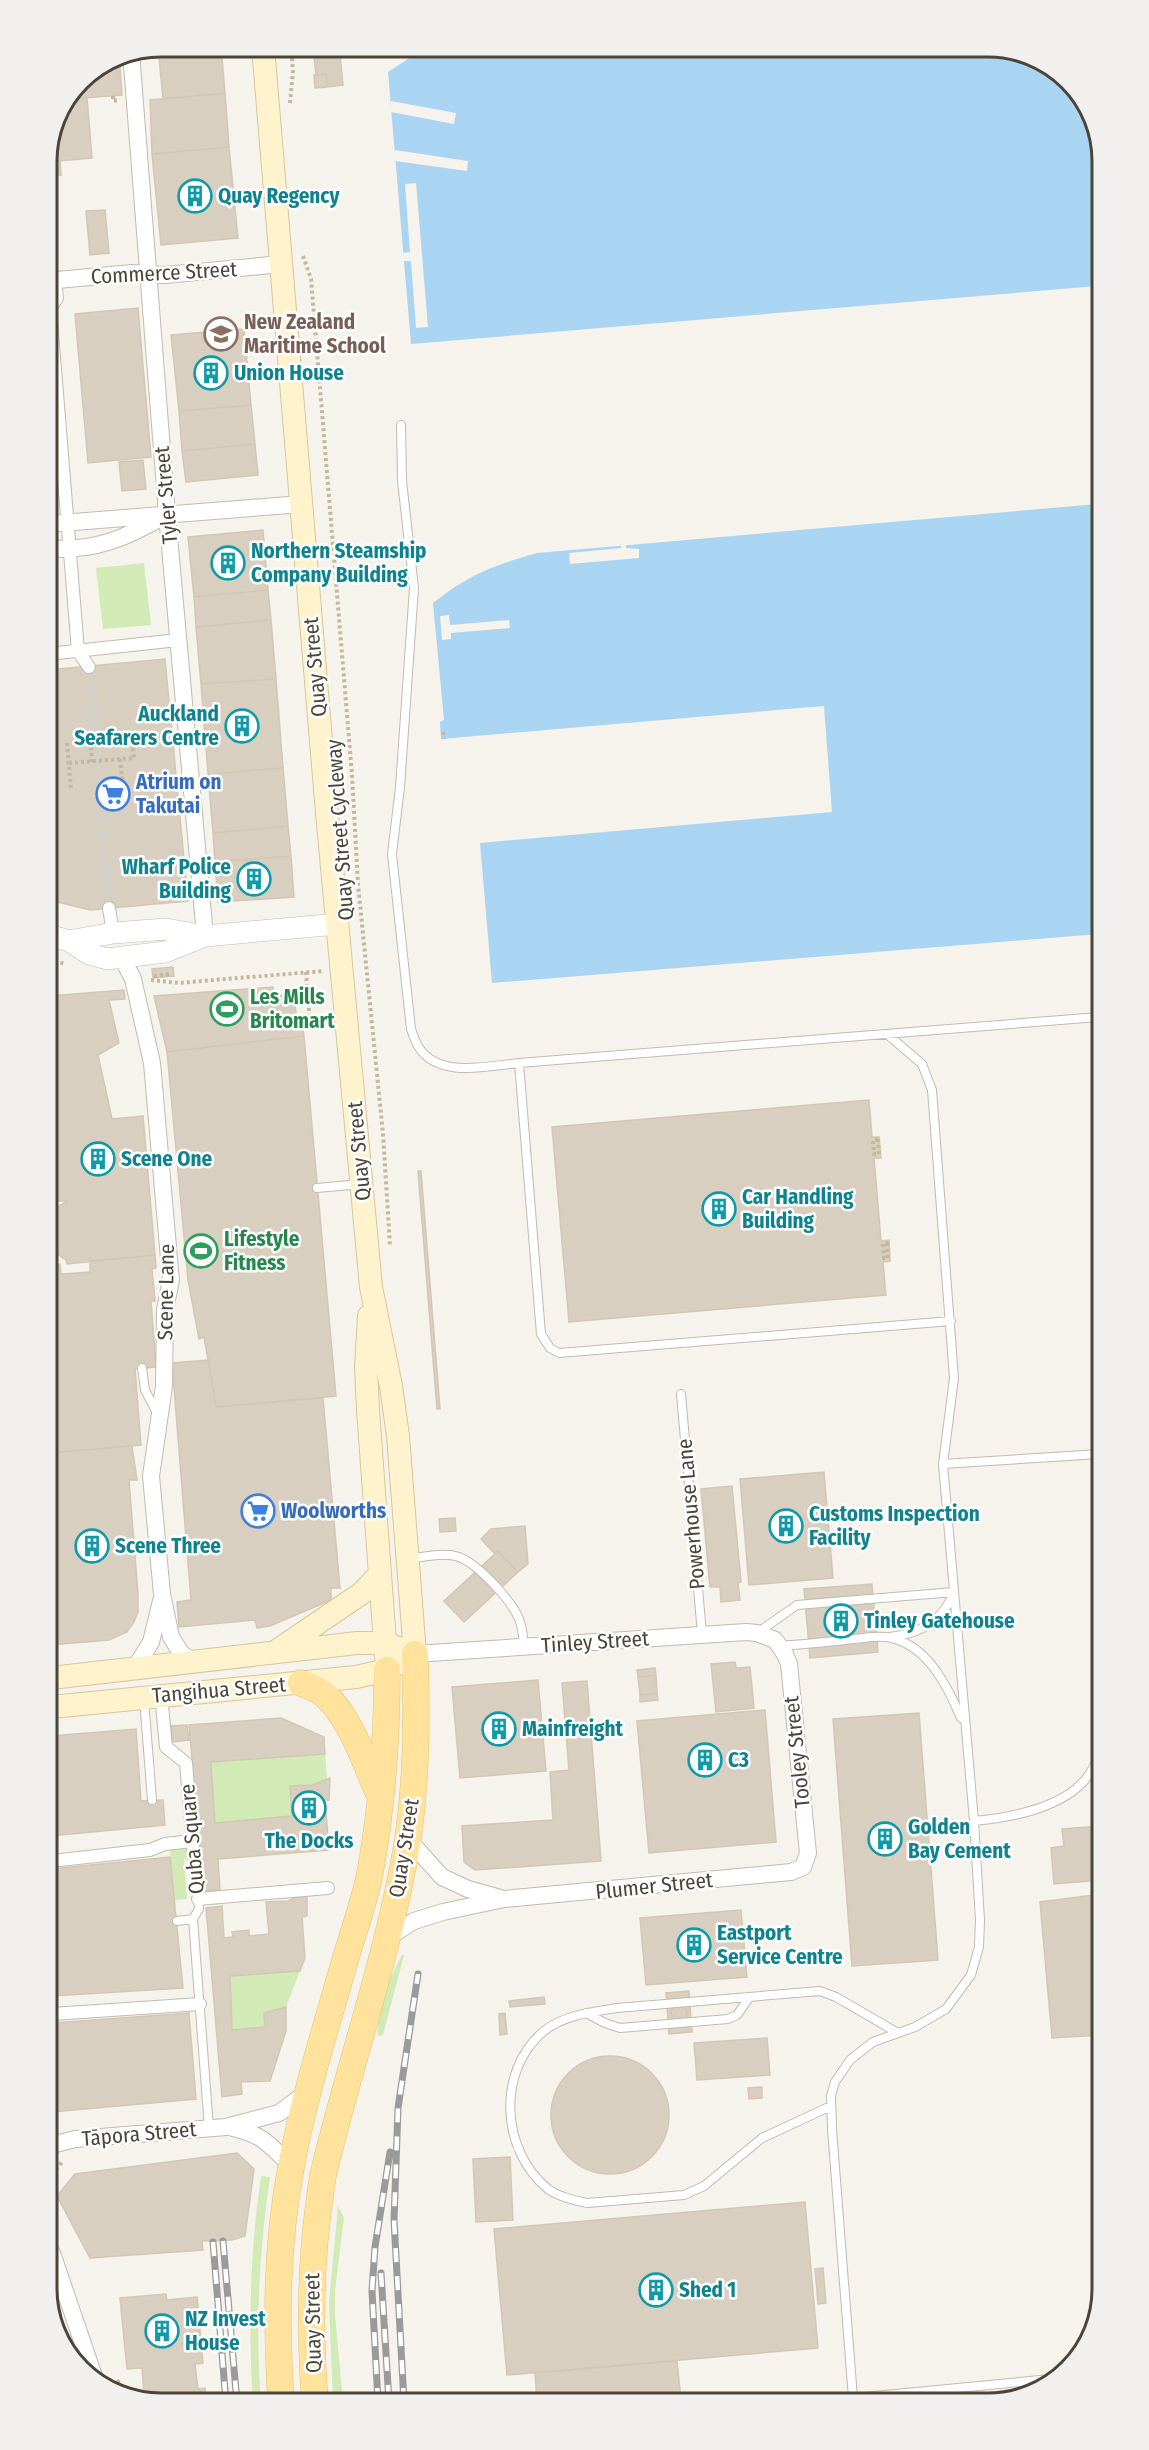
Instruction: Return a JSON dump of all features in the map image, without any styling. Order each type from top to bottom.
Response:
[{"type":"main road","name":"Quay Street","points":[[264,57],[371,1287],[391,1386],[398,1436],[415,1654],[417,1719],[413,1794],[403,1870],[324,2172],[312,2261],[314,2393]]},
{"type":"main road","name":"Quay Street","points":[[280,2393],[276,2318],[278,2249],[291,2165],[306,2093],[362,1906],[369,1877],[381,1797],[387,1713],[387,1670],[366,1367],[371,1287]]},
{"type":"main road","points":[[277,1651],[362,1593],[379,1575]]},
{"type":"main road","name":"Tangihua Street","points":[[57,1677],[277,1651],[357,1643],[385,1643]]},
{"type":"main road","points":[[385,1643],[415,1654]]},
{"type":"main road","name":"Tangihua Street","points":[[57,1706],[358,1677],[387,1670],[415,1654]]},
{"type":"main road","points":[[301,1683],[326,1696],[334,1705],[356,1742],[381,1797]]},
{"type":"street","name":"Tyler Street","points":[[132,61],[167,514],[205,936]]},
{"type":"street","name":"Commerce Street","points":[[57,279],[132,273],[165,275],[282,264]]},
{"type":"street","points":[[57,442],[68,522],[78,651],[89,667]]},
{"type":"street","points":[[57,523],[302,504]]},
{"type":"street","points":[[57,548],[95,547],[117,540],[167,514]]},
{"type":"street","points":[[57,653],[178,640]]},
{"type":"street","points":[[109,908],[113,933]]},
{"type":"street","points":[[59,938],[166,929],[205,936],[338,924]]},
{"type":"street","points":[[59,938],[98,957],[122,958],[165,952],[205,936]]},
{"type":"street","name":"Scene Lane","points":[[122,958],[133,979],[152,1063],[171,1280],[165,1310],[166,1361],[151,1476],[162,1594],[171,1637],[181,1653],[194,1662]]},
{"type":"street","name":"Scene Lane","points":[[135,1668],[151,1642],[162,1594]]},
{"type":"street","name":"Tinley Street","points":[[415,1654],[702,1634],[757,1633],[778,1643]]},
{"type":"street","name":"Tooley Street","points":[[778,1643],[789,1665],[807,1853],[803,1867]]},
{"type":"street","name":"Quba Square","points":[[152,1696],[166,1747],[186,1763],[194,1858]]},
{"type":"street","name":"Plumer Street","points":[[408,1838],[442,1877],[504,1899]]},
{"type":"street","points":[[57,1860],[150,1850],[165,1844],[192,1841]]},
{"type":"street","name":"Plumer Street","points":[[387,1938],[414,1921],[443,1912],[504,1899],[773,1874],[791,1872],[803,1867]]},
{"type":"street","points":[[198,1899],[328,1888]]},
{"type":"street","points":[[57,2014],[200,2004]]},
{"type":"street","name":"Tāpora Street","points":[[57,2144],[75,2139],[218,2127],[279,2113],[306,2093]]},
{"type":"street","name":"Tāpora Street","points":[[218,2127],[254,2133],[264,2138],[291,2165]]},
{"type":"street","points":[[57,2268],[91,2366]]},
{"type":"lane","points":[[401,425],[402,480],[414,588],[400,787],[392,854],[411,1029],[419,1048],[437,1064],[458,1068],[519,1064],[1092,1018]]},
{"type":"lane","points":[[853,2393],[831,2106],[835,2082],[850,2060],[873,2042],[915,2027],[946,2009],[970,1975],[979,1947],[974,1821],[964,1727],[943,1464],[954,1378],[932,1090],[922,1064],[888,1035]]},
{"type":"lane","points":[[519,1064],[541,1334],[550,1348],[559,1353],[951,1321]]},
{"type":"lane","points":[[317,1188],[362,1184]]},
{"type":"lane","points":[[142,1368],[145,1390],[159,1416]]},
{"type":"lane","name":"Powerhouse Lane","points":[[681,1394],[702,1634]]},
{"type":"lane","points":[[943,1464],[1092,1455]]},
{"type":"lane","points":[[408,1559],[447,1555],[468,1562],[495,1587],[516,1612],[521,1623],[524,1647]]},
{"type":"lane","points":[[757,1633],[797,1605],[954,1592]]},
{"type":"lane","points":[[778,1643],[907,1635],[937,1619],[948,1606],[954,1592]]},
{"type":"lane","points":[[890,1637],[921,1654],[949,1689],[964,1727]]},
{"type":"lane","points":[[152,1696],[152,1800]]},
{"type":"lane","points":[[974,1821],[1008,1818],[1059,1800],[1087,1778],[1092,1769]]},
{"type":"lane","name":"Quba Square","points":[[194,1858],[199,1909],[194,1919],[200,2004],[218,2127]]},
{"type":"lane","name":"Quba Square","points":[[177,1921],[194,1919]]},
{"type":"lane","points":[[831,2106],[762,2138],[704,2186],[684,2195],[587,2203],[560,2195],[549,2189],[538,2178],[517,2146],[512,2133],[510,2095],[513,2078],[519,2065],[536,2039],[556,2024],[586,2013],[617,2008],[820,1991],[836,1997],[898,2033]]},
{"type":"lane","points":[[586,2013],[605,2024],[620,2028],[685,2023],[728,2019],[737,2015],[749,1998]]},
{"type":"lane","points":[[905,2393],[1037,2380]]},
{"type":"path","points":[[290,104],[292,57]]},
{"type":"path","name":"Quay Street Cycleway","points":[[302,250],[311,279],[365,967]]},
{"type":"path","points":[[443,732],[444,739]]},
{"type":"path","points":[[69,763],[134,758],[132,738]]},
{"type":"path","points":[[91,741],[92,762]]},
{"type":"path","points":[[67,743],[71,789]]},
{"type":"path","points":[[120,759],[123,786]]},
{"type":"path","points":[[145,979],[179,983],[316,971]]},
{"type":"path","points":[[306,972],[310,1022]]},
{"type":"path","points":[[153,976],[171,974]]},
{"type":"green space","points":[[144,563],[151,625],[103,629],[96,568]]},
{"type":"green space","points":[[325,1754],[327,1779],[312,1785],[290,1786],[292,1816],[215,1823],[211,1762]]},
{"type":"green space","points":[[186,1848],[187,1858],[184,1859],[187,1899],[174,1900],[170,1850]]},
{"type":"green space","points":[[404,1955],[383,2035],[378,2036],[381,2005],[388,1983]]},
{"type":"green space","points":[[300,1971],[286,2007],[264,2013],[265,2027],[232,2030],[230,1976]]},
{"type":"green space","points":[[261,2176],[270,2177],[259,2290],[260,2393],[253,2393],[251,2289],[254,2232]]},
{"type":"green space","points":[[338,2206],[344,2218],[335,2290],[342,2393],[333,2393],[329,2302]]},
{"type":"water","points":[[411,57],[995,57],[1015,61],[1040,71],[1062,87],[1071,97],[1087,127],[1092,160],[1092,286],[411,344],[388,72]]},
{"type":"water","points":[[1092,504],[1092,935],[492,983],[480,843],[832,812],[824,706],[441,739],[440,722],[444,720],[433,603],[482,572],[537,553]]},
{"type":"pier","points":[[391,101],[456,113],[454,124],[391,112]]},
{"type":"pier","points":[[395,150],[468,161],[467,171],[395,161]]},
{"type":"pier","points":[[416,183],[428,327],[416,328],[411,261],[402,261],[402,253],[410,252],[405,184]]},
{"type":"pier","points":[[626,543],[626,548],[639,549],[639,558],[570,564],[569,553],[621,548],[621,544]]},
{"type":"pier","points":[[449,615],[450,625],[509,620],[510,628],[451,633],[451,639],[442,640],[440,616]]},
{"type":"building","points":[[159,57],[222,57],[225,93],[163,99]]},
{"type":"building","points":[[314,57],[340,57],[343,85],[327,87],[326,74],[316,75]]},
{"type":"building","points":[[120,66],[122,95],[77,99],[92,83]]},
{"type":"building","points":[[326,74],[327,87],[315,88],[314,75]]},
{"type":"building","points":[[225,93],[229,147],[152,154],[150,100]]},
{"type":"building","points":[[87,98],[92,158],[57,161],[61,134],[77,99]]},
{"type":"building","name":"Quay Regency","points":[[229,147],[238,238],[161,245],[152,154]]},
{"type":"building","points":[[57,160],[60,160],[61,175],[57,175]]},
{"type":"building","points":[[105,210],[109,253],[90,255],[86,211]]},
{"type":"building","points":[[138,308],[151,457],[88,463],[75,314]]},
{"type":"building","name":"Union House","points":[[244,329],[251,405],[179,411],[171,335]]},
{"type":"building","points":[[251,405],[255,444],[182,451],[179,411]]},
{"type":"building","points":[[255,444],[258,475],[186,482],[182,451]]},
{"type":"building","points":[[143,460],[146,489],[122,491],[119,462]]},
{"type":"building","name":"Northern Steamship Company Building","points":[[263,530],[268,590],[194,597],[188,537]]},
{"type":"building","points":[[268,590],[271,620],[196,627],[194,597]]},
{"type":"building","points":[[271,620],[276,679],[201,684],[196,627]]},
{"type":"building","name":"Atrium on Takutai","points":[[165,659],[188,901],[90,910],[57,902],[57,669]]},
{"type":"building","name":"Auckland Seafarers Centre","points":[[276,679],[283,768],[208,774],[201,684]]},
{"type":"building","points":[[283,768],[288,826],[213,833],[208,774]]},
{"type":"building","points":[[288,826],[291,856],[215,862],[213,833]]},
{"type":"building","name":"Wharf Police Building","points":[[291,856],[294,897],[218,902],[215,862]]},
{"type":"building","points":[[173,967],[174,976],[153,978],[152,969]]},
{"type":"building","name":"Les Mills Britomart","points":[[273,987],[274,996],[294,993],[297,1023],[302,1022],[304,1036],[167,1052],[154,996]]},
{"type":"building","name":"Scene One","points":[[124,990],[125,999],[109,1000],[119,1043],[98,1055],[112,1119],[143,1116],[155,1255],[67,1264],[66,1260],[57,1254],[57,1207],[68,1201],[57,1201],[57,995]]},
{"type":"building","points":[[304,1036],[336,1396],[216,1407],[204,1337],[199,1339],[188,1280],[167,1052]]},
{"type":"building","name":"Car Handling Building","points":[[869,1100],[872,1137],[879,1137],[881,1158],[874,1158],[881,1241],[889,1240],[890,1261],[883,1262],[886,1295],[569,1322],[552,1127]]},
{"type":"building","points":[[418,1171],[421,1171],[440,1409],[437,1409]]},
{"type":"building","points":[[155,1255],[156,1268],[152,1269],[155,1301],[151,1301],[156,1367],[135,1369],[141,1445],[57,1452],[57,1274],[90,1272],[90,1261]]},
{"type":"building","points":[[57,1264],[60,1264],[61,1274],[57,1274]]},
{"type":"building","name":"Woolworths","points":[[208,1360],[216,1407],[323,1398],[340,1588],[331,1588],[331,1600],[270,1626],[257,1628],[255,1620],[179,1627],[177,1602],[191,1600],[172,1363]]},
{"type":"building","name":"Scene Three","points":[[132,1446],[137,1480],[129,1480],[138,1612],[127,1632],[109,1640],[57,1644],[57,1452]]},
{"type":"building","name":"Customs Inspection Facility","points":[[824,1472],[833,1578],[749,1585],[740,1479]]},
{"type":"building","points":[[732,1486],[741,1582],[738,1583],[740,1600],[721,1602],[720,1587],[710,1587],[701,1489]]},
{"type":"building","points":[[455,1518],[456,1531],[440,1532],[439,1519]]},
{"type":"building","points":[[525,1526],[528,1564],[518,1572],[498,1551],[495,1554],[481,1539],[491,1529]]},
{"type":"building","points":[[498,1551],[518,1572],[464,1622],[444,1601]]},
{"type":"building","name":"Tinley Gatehouse","points":[[872,1584],[878,1652],[810,1658],[804,1589]]},
{"type":"building","points":[[735,1662],[736,1668],[750,1667],[754,1708],[716,1712],[711,1664]]},
{"type":"building","points":[[655,1668],[656,1675],[638,1677],[637,1670]]},
{"type":"building","points":[[656,1675],[657,1693],[640,1695],[638,1677]]},
{"type":"building","name":"Mainfreight","points":[[538,1680],[546,1771],[460,1778],[452,1687]]},
{"type":"building","points":[[587,1681],[601,1861],[475,1870],[464,1862],[462,1826],[553,1820],[550,1772],[569,1770],[562,1683]]},
{"type":"building","points":[[657,1693],[658,1700],[640,1702],[640,1695]]},
{"type":"building","name":"C3","points":[[765,1710],[776,1842],[649,1853],[637,1721]]},
{"type":"building","name":"Golden Bay Cement","points":[[919,1713],[938,1960],[852,1966],[833,1719]]},
{"type":"building","name":"The Docks","points":[[281,1718],[324,1737],[325,1754],[211,1762],[215,1823],[292,1816],[290,1786],[312,1785],[330,1778],[329,1800],[325,1800],[329,1850],[218,1859],[220,1890],[204,1891],[189,1725]]},
{"type":"building","points":[[187,1725],[189,1740],[173,1742],[171,1726]]},
{"type":"building","points":[[136,1729],[141,1801],[163,1800],[165,1825],[57,1835],[57,1736]]},
{"type":"building","points":[[1092,1827],[1092,1881],[1054,1884],[1051,1848],[1064,1846],[1062,1829]]},
{"type":"building","points":[[170,1857],[183,1988],[57,1996],[57,1868]]},
{"type":"building","name":"The Docks","points":[[307,1893],[307,1916],[302,1917],[305,1958],[300,1971],[230,1976],[232,2030],[265,2027],[264,2013],[286,2007],[286,2031],[270,2081],[241,2082],[242,2094],[222,2097],[206,1908],[222,1906],[224,1938],[233,1937],[232,1932],[249,1930],[249,1936],[269,1934],[266,1902],[288,1901]]},
{"type":"building","points":[[1092,1895],[1092,2036],[1052,2038],[1040,1902]]},
{"type":"building","name":"Eastport Service Centre","points":[[741,1910],[747,1977],[646,1985],[640,1918]]},
{"type":"building","points":[[689,1991],[692,2032],[669,2034],[666,1993]]},
{"type":"building","points":[[544,1997],[545,2004],[510,2007],[509,2001]]},
{"type":"building","points":[[676,2005],[682,2005],[687,2013],[685,2019],[676,2021],[671,2016],[671,2010]]},
{"type":"building","points":[[189,2013],[196,2099],[57,2112],[57,2023]]},
{"type":"building","points":[[505,2013],[507,2034],[500,2035],[499,2014]]},
{"type":"building","points":[[767,2038],[770,2075],[697,2080],[694,2043]]},
{"type":"building","points":[[610,2056],[633,2060],[652,2073],[665,2092],[669,2115],[665,2138],[652,2157],[633,2170],[610,2174],[587,2170],[568,2157],[555,2138],[551,2115],[555,2092],[568,2073],[587,2060]]},
{"type":"building","points":[[762,2087],[762,2098],[749,2099],[748,2088]]},
{"type":"building","points":[[237,2153],[254,2169],[245,2236],[232,2240],[202,2241],[203,2250],[90,2258],[57,2196],[75,2174]]},
{"type":"building","points":[[510,2157],[513,2220],[476,2222],[473,2159]]},
{"type":"building","name":"Shed 1","points":[[805,2202],[818,2348],[507,2375],[494,2229]]},
{"type":"building","points":[[823,2268],[826,2303],[818,2304],[815,2269]]},
{"type":"building","name":"NZ Invest House","points":[[166,2294],[167,2300],[197,2297],[203,2363],[195,2364],[198,2389],[205,2388],[205,2393],[144,2392],[142,2368],[127,2369],[120,2298]]},
{"type":"building","points":[[677,2361],[680,2393],[536,2393],[535,2373]]},
{"type":"tunnel","points":[[89,667],[109,908]]},
{"type":"railway","points":[[404,2393],[394,2220],[398,2108],[418,1974]]},
{"type":"railway","points":[[378,2393],[372,2291],[375,2247],[390,2152]]},
{"type":"railway","points":[[223,2241],[236,2393]]},
{"type":"railway","points":[[213,2242],[225,2393]]},
{"type":"railway","points":[[381,2273],[388,2393]]},
{"type":"place","name":"Quay Regency","points":[[195,196]]},
{"type":"place","name":"New Zealand Maritime School","points":[[221,334]]},
{"type":"place","name":"Union House","points":[[211,373]]},
{"type":"place","name":"Northern Steamship Company Building","points":[[228,563]]},
{"type":"place","name":"Auckland Seafarers Centre","points":[[242,726]]},
{"type":"place","name":"Atrium on Takutai","points":[[113,794]]},
{"type":"place","name":"Wharf Police Building","points":[[254,879]]},
{"type":"place","name":"Les Mills Britomart","points":[[227,1009]]},
{"type":"place","name":"Scene One","points":[[98,1159]]},
{"type":"place","name":"Car Handling Building","points":[[719,1209]]},
{"type":"place","name":"Lifestyle Fitness","points":[[201,1251]]},
{"type":"place","name":"Woolworths","points":[[258,1511]]},
{"type":"place","name":"Customs Inspection Facility","points":[[786,1526]]},
{"type":"place","name":"Scene Three","points":[[92,1546]]},
{"type":"place","name":"Tinley Gatehouse","points":[[841,1621]]},
{"type":"place","name":"Mainfreight","points":[[499,1729]]},
{"type":"place","name":"C3","points":[[705,1760]]},
{"type":"place","name":"The Docks","points":[[309,1808]]},
{"type":"place","name":"Golden Bay Cement","points":[[885,1839]]},
{"type":"place","name":"Eastport Service Centre","points":[[694,1945]]},
{"type":"place","name":"Shed 1","points":[[656,2290]]},
{"type":"place","name":"NZ Invest House","points":[[162,2331]]}]
